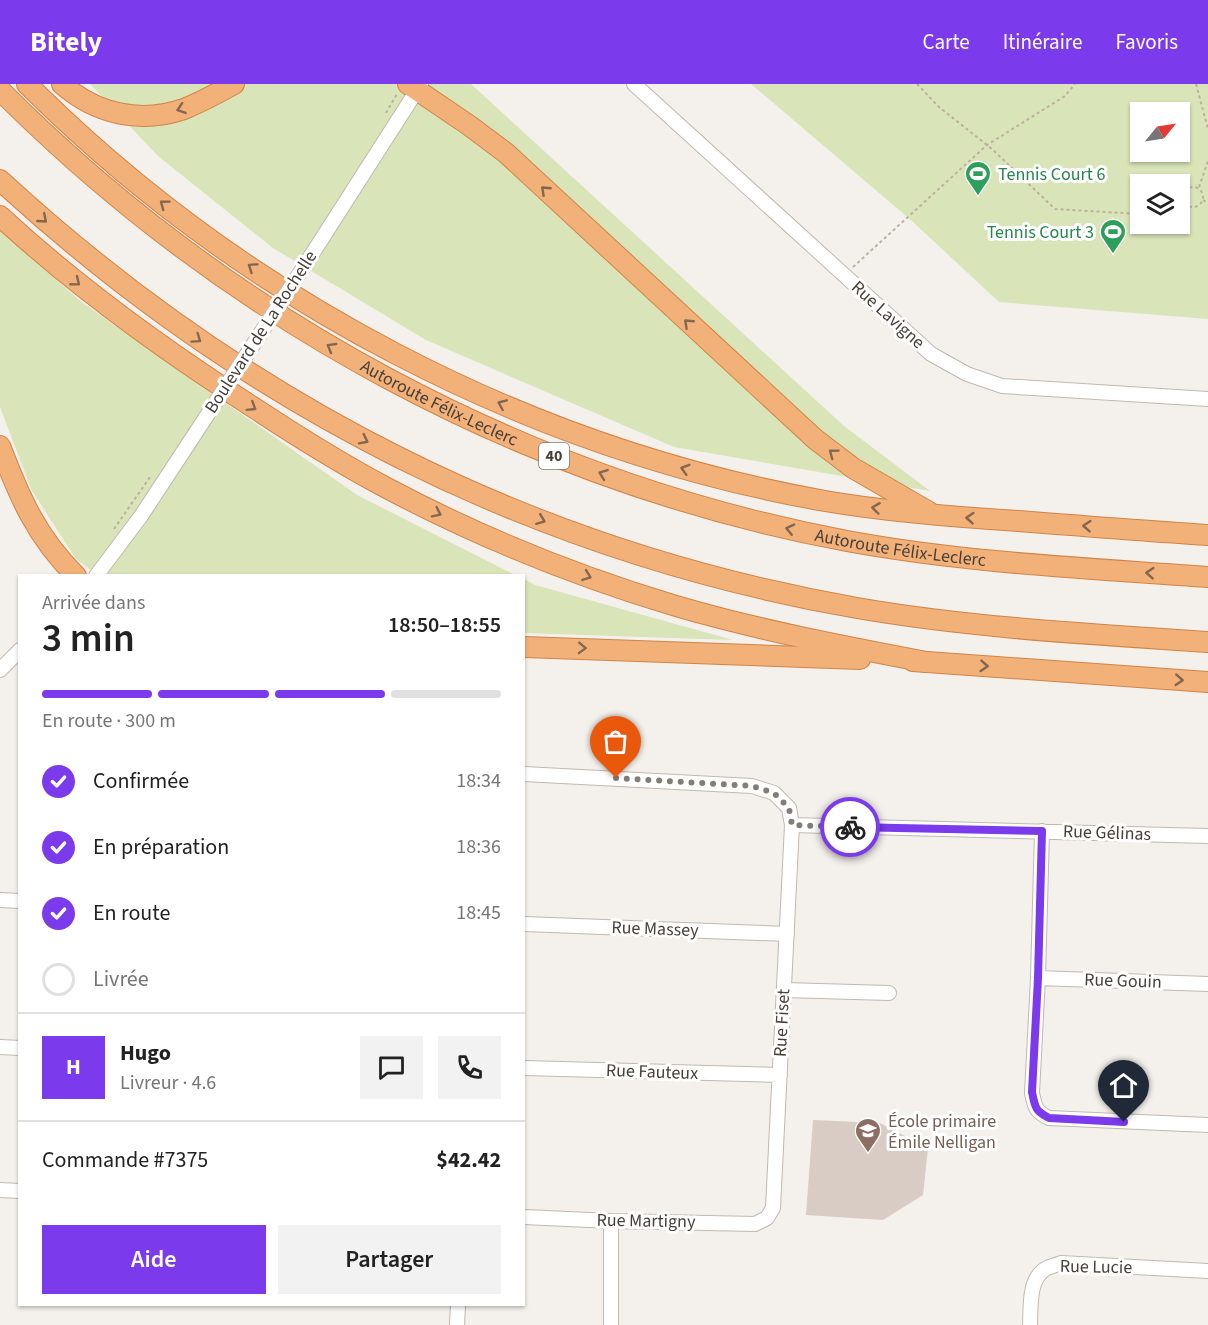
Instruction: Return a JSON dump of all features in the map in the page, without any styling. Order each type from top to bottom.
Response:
[{"type":"highway","points":[[27,84],[58,114],[159,200],[253,268],[321,312],[426,370],[537,419],[590,439],[687,470],[746,485],[823,500],[934,515],[1208,535]]},
{"type":"highway","points":[[62,84],[92,105],[115,113],[140,116],[163,114],[185,108],[234,84]]},
{"type":"highway","points":[[415,86],[506,153],[829,450],[853,468],[934,515]]},
{"type":"highway","name":"Autoroute Félix-Leclerc","points":[[0,90],[41,130],[114,194],[194,258],[258,302],[327,345],[392,381],[461,416],[554,456],[618,480],[703,506],[781,527],[846,540],[914,552],[999,561],[1208,577]]},
{"type":"highway","points":[[0,180],[49,224],[119,281],[176,324],[264,383],[377,447],[528,515],[592,539],[692,571],[766,590],[846,606],[969,623],[1208,642]]},
{"type":"highway","points":[[0,216],[95,297],[200,374],[344,464],[465,526],[557,565],[675,606],[770,631],[926,662]]},
{"type":"highway","points":[[0,446],[20,496],[38,530],[74,574]]},
{"type":"highway","points":[[525,647],[926,662],[1208,682]]},
{"type":"street","name":"Rue Lavigne","points":[[634,84],[931,354],[967,374],[1002,386],[1208,399]]},
{"type":"street","name":"Boulevard de La Rochelle","points":[[98,574],[141,516],[207,417],[307,262],[415,86]]},
{"type":"street","points":[[0,670],[18,652]]},
{"type":"street","points":[[525,774],[752,786],[774,793],[789,808],[792,825]]},
{"type":"street","name":"Rue Gélinas","points":[[792,825],[1208,836]]},
{"type":"street","name":"Rue Fiset","points":[[767,1218],[773,1208],[792,825]]},
{"type":"street","points":[[1042,831],[1032,1092],[1035,1108],[1040,1114],[1049,1118],[1208,1125]]},
{"type":"street","points":[[0,900],[18,901]]},
{"type":"street","name":"Rue Massey","points":[[525,924],[787,934]]},
{"type":"street","name":"Rue Gouin","points":[[1038,978],[1208,984]]},
{"type":"street","points":[[784,990],[889,993]]},
{"type":"street","points":[[0,1047],[18,1048]]},
{"type":"street","name":"Rue Fauteux","points":[[525,1068],[780,1075]]},
{"type":"street","points":[[0,1190],[18,1191]]},
{"type":"street","name":"Rue Martigny","points":[[525,1217],[755,1224],[767,1218]]},
{"type":"street","points":[[611,1221],[611,1325]]},
{"type":"street","name":"Rue Lucie","points":[[1030,1325],[1032,1288],[1037,1277],[1047,1268],[1061,1263],[1208,1271]]},
{"type":"street","points":[[457,1325],[458,1306]]},
{"type":"path","points":[[917,84],[939,106],[992,149],[1055,209],[1130,213]]},
{"type":"path","points":[[845,275],[987,145],[1065,96],[1075,84]]},
{"type":"path","points":[[1196,84],[1208,129]]},
{"type":"path","points":[[1199,188],[1208,161]]},
{"type":"path","points":[[1190,188],[1199,188],[1203,194],[1203,200],[1199,205],[1190,205]]},
{"type":"path","points":[[1203,200],[1208,203]]},
{"type":"path","points":[[112,531],[153,471]]},
{"type":"green space","points":[[90,84],[471,84],[844,426],[930,491],[674,447],[426,340],[273,248],[158,156]]},
{"type":"green space","points":[[751,84],[1208,84],[1208,319],[999,302],[912,221]]},
{"type":"green space","points":[[0,228],[80,301],[357,495],[513,574],[96,574],[76,559],[32,491],[0,407]]},
{"type":"green space","points":[[525,580],[535,585],[733,640],[525,633]]},
{"type":"building","points":[[813,1120],[880,1123],[928,1148],[923,1195],[883,1220],[806,1215]]},
{"type":"way so far","points":[[616,778],[752,786],[774,793],[789,808],[792,825],[850,827]]},
{"type":"place","name":"Tennis Court 6","points":[[978,197]]},
{"type":"place","name":"Tennis Court 3","points":[[1113,255]]},
{"type":"place","name":"École primaire Émile Nelligan","points":[[868,1154]]},
{"type":"route","points":[[850,827],[1042,831],[1032,1092],[1035,1108],[1040,1114],[1049,1118],[1124,1122]]}]
